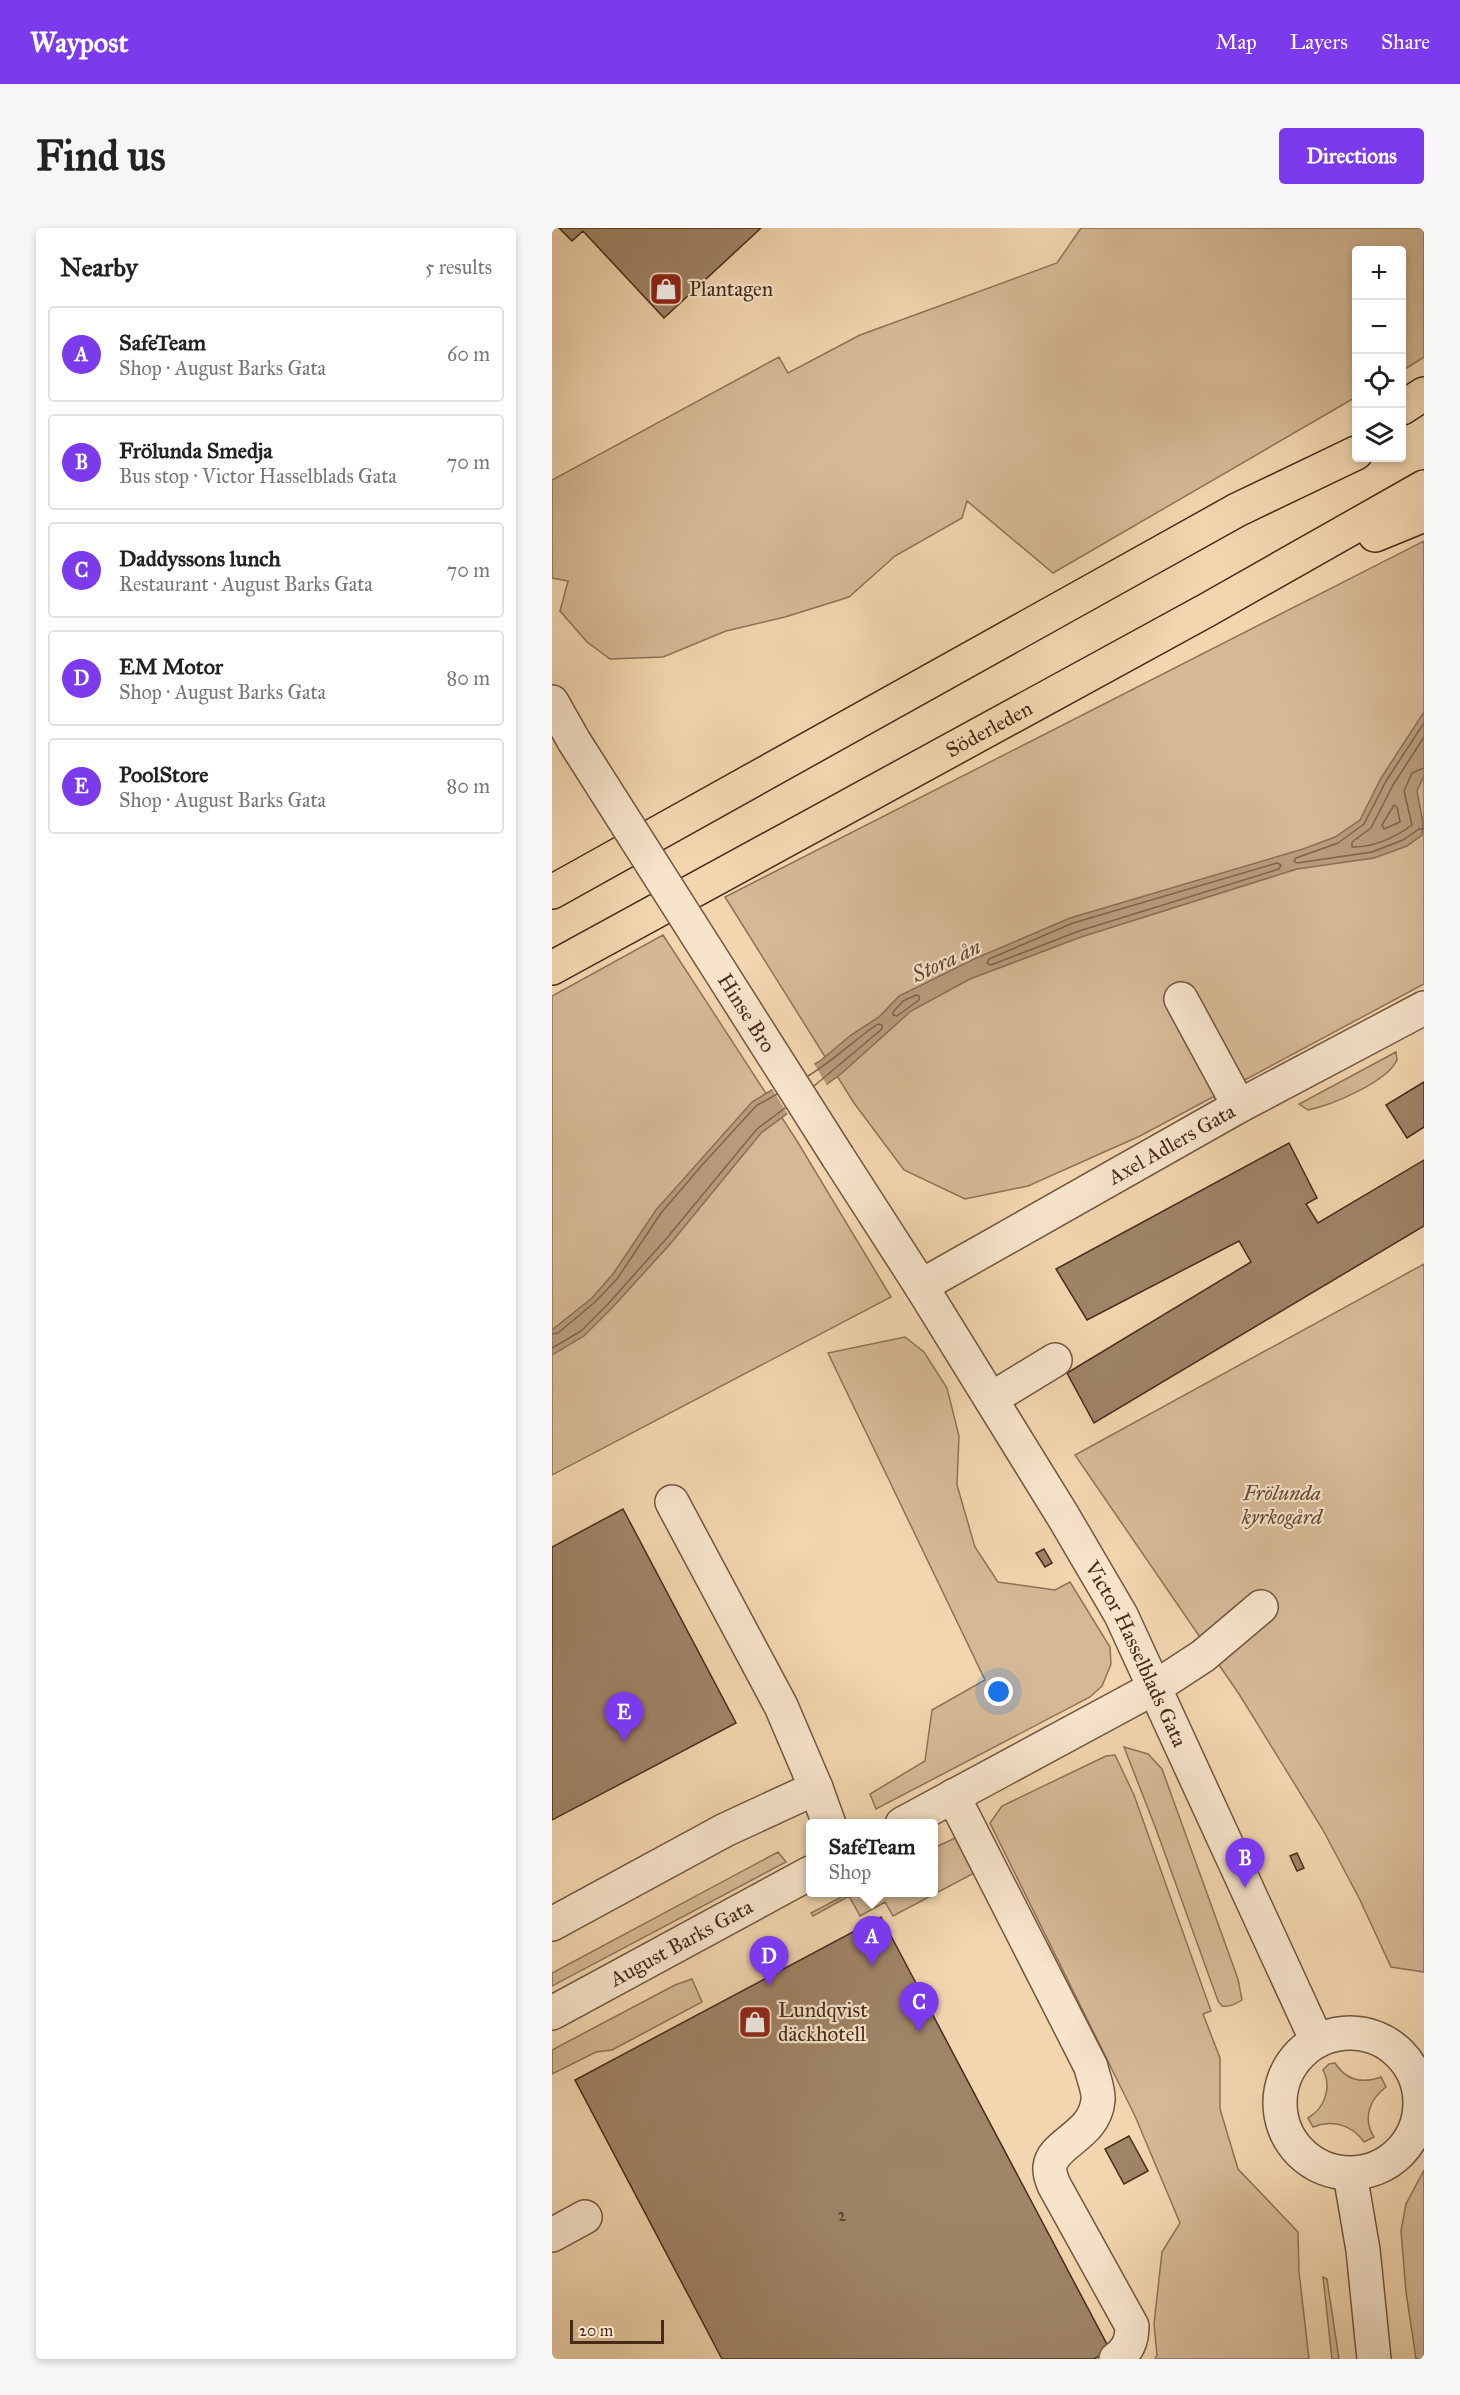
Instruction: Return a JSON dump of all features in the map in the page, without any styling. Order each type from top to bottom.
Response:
[{"type":"highway","points":[[1406,405],[1424,394]]},
{"type":"highway","points":[[1406,429],[1424,420]]},
{"type":"highway","points":[[552,892],[1236,510],[1352,438]]},
{"type":"highway","points":[[1236,510],[1352,455]]},
{"type":"highway","name":"Söderleden","points":[[552,968],[1244,590],[1424,487]]},
{"type":"highway","points":[[1244,590],[1424,515]]},
{"type":"street","name":"Hinse Bro","points":[[552,702],[574,741],[921,1286]]},
{"type":"street","points":[[1181,999],[1239,1106]]},
{"type":"street","name":"Axel Adlers Gata","points":[[921,1286],[1239,1106],[1424,1008]]},
{"type":"street","name":"Victor Hasselblads Gata","points":[[921,1286],[1063,1516],[1120,1615],[1317,2041]]},
{"type":"street","points":[[991,1399],[1055,1360]]},
{"type":"street","points":[[672,1502],[781,1706],[827,1819]]},
{"type":"street","points":[[911,1819],[1154,1688],[1203,1656],[1261,1607]]},
{"type":"street","points":[[552,1924],[725,1830],[816,1788]]},
{"type":"street","points":[[952,1796],[1091,2067],[1098,2099],[1092,2120],[1081,2133],[1058,2152],[1051,2160],[1049,2169],[1054,2186],[1132,2326],[1132,2340],[1125,2352],[1116,2359]]},
{"type":"street","name":"August Barks Gata","points":[[552,2013],[806,1875]]},
{"type":"street","points":[[1345,2033],[1374,2037],[1399,2052],[1419,2073],[1420,2117],[1409,2142],[1389,2162],[1364,2172],[1350,2174],[1334,2172],[1303,2156],[1292,2143],[1284,2128],[1280,2112],[1280,2095],[1284,2078],[1292,2063],[1317,2041],[1345,2033]]},
{"type":"street","points":[[1350,2174],[1363,2250],[1374,2359]]},
{"type":"street","points":[[552,2235],[585,2217]]},
{"type":"green space","points":[[1081,228],[1424,228],[1424,357],[1406,368],[1406,246],[1352,246],[1352,399],[1053,573],[967,501],[962,518],[895,556],[849,597],[785,617],[726,631],[663,657],[610,659],[587,642],[560,611],[568,581],[552,578],[552,480],[779,357],[788,373],[860,335],[1057,263]]},
{"type":"green space","points":[[1424,541],[1424,984],[1140,1136],[1028,1186],[965,1199],[904,1170],[854,1103],[725,897]]},
{"type":"green space","points":[[663,935],[797,1141],[891,1297],[552,1475],[552,996]]},
{"type":"green space","points":[[1396,1052],[1397,1060],[1391,1068],[1358,1091],[1308,1110],[1299,1104]]},
{"type":"green space","name":"Frölunda kyrkogård","points":[[1424,1264],[1424,1972],[1391,1967],[1360,1900],[1323,1830],[1239,1694],[1075,1455]]},
{"type":"green space","points":[[905,1337],[924,1352],[947,1388],[959,1436],[957,1485],[975,1547],[998,1582],[1055,1590],[1070,1582],[1110,1647],[1111,1664],[1102,1686],[1090,1697],[876,1809],[870,1794],[925,1761],[932,1710],[985,1680],[828,1353]]},
{"type":"green space","points":[[1124,1747],[1148,1754],[1162,1769],[1238,1979],[1242,2000],[1235,2004],[1222,2006],[1218,2001]]},
{"type":"green space","points":[[1115,1755],[1134,1795],[1211,2011],[1203,2014],[1220,2058],[1220,2109],[1238,2169],[1298,2232],[1299,2272],[1309,2359],[1155,2359],[1157,2355],[1154,2324],[1162,2252],[1180,2223],[1135,2116],[990,1823],[1002,1806],[1106,1756]]},
{"type":"green space","points":[[957,1837],[978,1871],[938,1892],[938,1846]]},
{"type":"green space","points":[[778,1852],[786,1862],[552,1986],[552,1973]]},
{"type":"green space","points":[[841,1897],[847,1897],[813,1916],[811,1913]]},
{"type":"green space","points":[[850,1897],[929,1897],[893,1916],[885,1902],[860,1916]]},
{"type":"green space","points":[[692,1979],[702,2002],[612,2050],[596,2052],[552,2074],[552,2050],[675,1985]]},
{"type":"green space","points":[[1335,2063],[1349,2077],[1355,2079],[1367,2080],[1381,2077],[1386,2087],[1372,2103],[1368,2116],[1370,2130],[1374,2137],[1364,2142],[1354,2131],[1342,2125],[1328,2124],[1313,2127],[1308,2118],[1319,2109],[1325,2097],[1327,2083],[1323,2070],[1329,2064]]},
{"type":"green space","points":[[1424,2170],[1424,2359],[1416,2359],[1406,2292],[1401,2231],[1406,2204]]},
{"type":"green space","points":[[1323,2277],[1327,2279],[1339,2359],[1332,2359]]},
{"type":"water","points":[[1424,712],[1424,776],[1417,791],[1423,823],[1422,835],[1407,846],[1374,858],[1297,869],[1081,937],[970,979],[911,1011],[842,1073],[761,1133],[671,1243],[612,1308],[584,1336],[552,1355],[552,1330],[592,1298],[613,1274],[656,1210],[752,1102],[820,1061],[851,1035],[879,1017],[899,996],[974,959],[1070,918],[1303,849],[1335,837],[1360,820],[1381,778]]},
{"type":"pier","points":[[813,1062],[828,1087],[789,1116],[771,1087]]},
{"type":"building","name":"Plantagen","points":[[559,228],[761,228],[664,318],[583,231],[572,241]]},
{"type":"building","points":[[1424,1082],[1424,1127],[1407,1138],[1386,1105]]},
{"type":"building","points":[[1289,1143],[1317,1198],[1306,1204],[1318,1223],[1424,1160],[1424,1226],[1094,1423],[1067,1373],[1251,1262],[1239,1241],[1087,1320],[1056,1269]]},
{"type":"building","points":[[623,1509],[736,1723],[552,1820],[552,1547]]},
{"type":"building","points":[[1044,1549],[1052,1563],[1045,1567],[1036,1553]]},
{"type":"building","points":[[1297,1853],[1304,1868],[1297,1871],[1290,1856]]},
{"type":"building","points":[[881,1917],[1110,2350],[1094,2359],[722,2359],[575,2080]]},
{"type":"building","points":[[1129,2136],[1148,2171],[1124,2184],[1105,2149]]},
{"type":"place","name":"Plantagen","points":[[666,289]]},
{"type":"place","name":"PoolStore","points":[[624,1742]]},
{"type":"place","name":"Frölunda Smedja","points":[[1245,1888]]},
{"type":"place","name":"SafeTeam","points":[[872,1966]]},
{"type":"place","name":"EM Motor","points":[[769,1986]]},
{"type":"place","name":"Lundqvist däckhotell","points":[[755,2022]]},
{"type":"place","name":"Daddyssons lunch","points":[[919,2032]]},
{"type":"water label","name":"Stora ån","points":[[946,960]]}]
